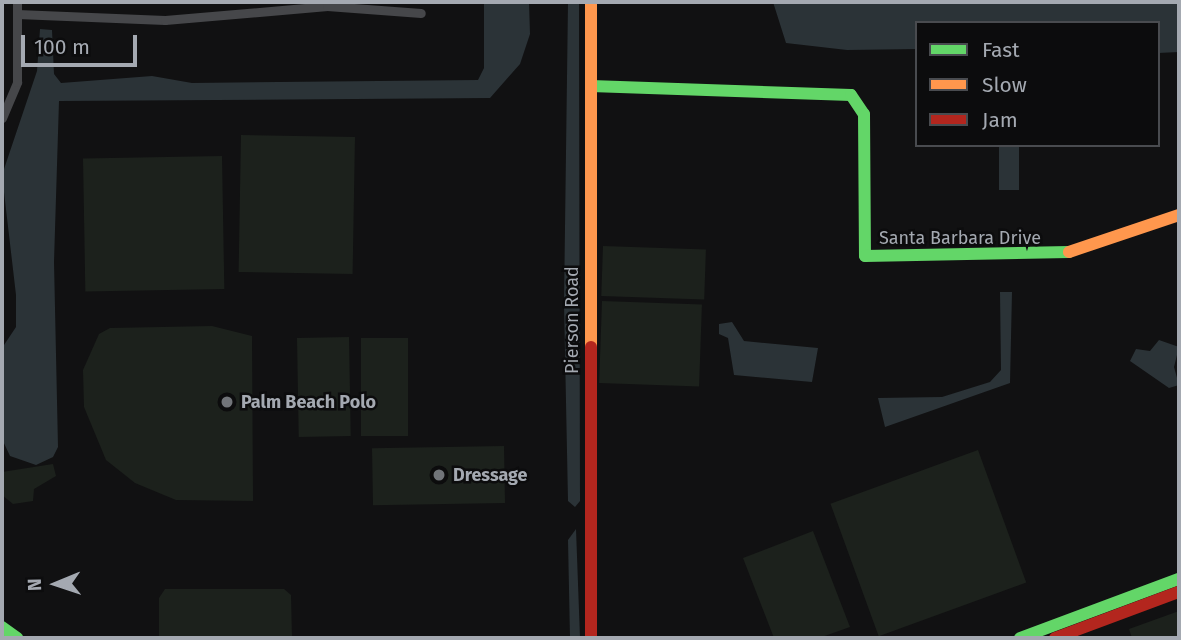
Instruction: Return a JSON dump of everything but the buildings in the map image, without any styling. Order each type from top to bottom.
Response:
[{"type":"street","points":[[2,118],[17,82],[17,2]]},
{"type":"street","name":"Pierson Road","points":[[591,2],[591,638]]},
{"type":"street","points":[[17,14],[165,20],[327,6],[421,13]]},
{"type":"street","name":"Santa Barbara Drive","points":[[591,86],[851,95],[864,114],[865,256],[1069,252],[1179,215]]},
{"type":"street","points":[[1020,638],[1179,579]]},
{"type":"street","points":[[1055,638],[1179,592]]},
{"type":"street","points":[[2,627],[17,638]]},
{"type":"shaded area","points":[[484,2],[529,2],[530,34],[520,64],[490,98],[59,101],[54,262],[58,447],[53,457],[36,465],[10,456],[2,439],[2,348],[16,327],[16,295],[2,175],[37,71],[40,29],[52,30],[54,74],[61,83],[152,76],[192,83],[478,80],[484,68]]},
{"type":"shaded area","points":[[568,2],[579,2],[580,501],[575,507],[568,501],[564,303]]},
{"type":"shaded area","points":[[773,2],[1179,2],[1179,52],[1160,53],[1160,21],[915,21],[915,49],[847,50],[786,43]]},
{"type":"shaded area","points":[[241,135],[355,137],[353,274],[239,272]]},
{"type":"shaded area","points":[[999,147],[1019,147],[1019,190],[999,190]]},
{"type":"shaded area","points":[[222,156],[224,289],[85,291],[83,158]]},
{"type":"shaded area","points":[[603,246],[706,250],[704,300],[601,296]]},
{"type":"shaded area","points":[[1000,292],[1012,292],[1010,383],[885,427],[878,398],[942,397],[990,382],[1001,370]]},
{"type":"shaded area","points":[[602,301],[702,304],[699,386],[599,383]]},
{"type":"shaded area","points":[[732,322],[744,341],[818,348],[812,382],[734,375],[728,338],[719,334],[719,324]]},
{"type":"shaded area","points":[[212,326],[252,336],[253,501],[176,500],[135,483],[106,460],[84,407],[83,370],[99,334],[110,328]]},
{"type":"shaded area","points":[[349,337],[351,436],[299,437],[297,338]]},
{"type":"shaded area","points":[[361,338],[408,338],[408,436],[361,436]]},
{"type":"shaded area","points":[[1159,340],[1179,347],[1174,367],[1179,385],[1169,388],[1130,361],[1136,349],[1150,351]]},
{"type":"shaded area","name":"Dressage","points":[[504,446],[505,503],[373,505],[372,448]]},
{"type":"shaded area","points":[[978,450],[1026,582],[879,636],[830,504]]},
{"type":"shaded area","points":[[53,464],[56,476],[34,489],[33,501],[13,504],[2,495],[2,472]]},
{"type":"shaded area","points":[[576,529],[580,638],[570,638],[568,540]]},
{"type":"shaded area","points":[[813,531],[850,627],[819,638],[774,638],[743,558]]},
{"type":"shaded area","points":[[165,589],[284,589],[291,595],[292,638],[159,638],[159,598]]},
{"type":"shaded area","points":[[1179,611],[1179,638],[1132,638],[1129,629]]},
{"type":"traffic: fast","points":[[591,86],[851,95],[864,114],[865,256],[1069,252]]},
{"type":"traffic: fast","points":[[1020,638],[1179,579]]},
{"type":"traffic: fast","points":[[2,627],[17,638]]},
{"type":"traffic: slow","points":[[591,2],[591,347]]},
{"type":"traffic: slow","points":[[1069,252],[1179,215]]},
{"type":"traffic: jam","points":[[591,347],[591,638]]},
{"type":"traffic: jam","points":[[1055,638],[1179,592]]},
{"type":"place","name":"Palm Beach Polo","points":[[227,402]]},
{"type":"place","name":"Dressage","points":[[439,475]]}]
